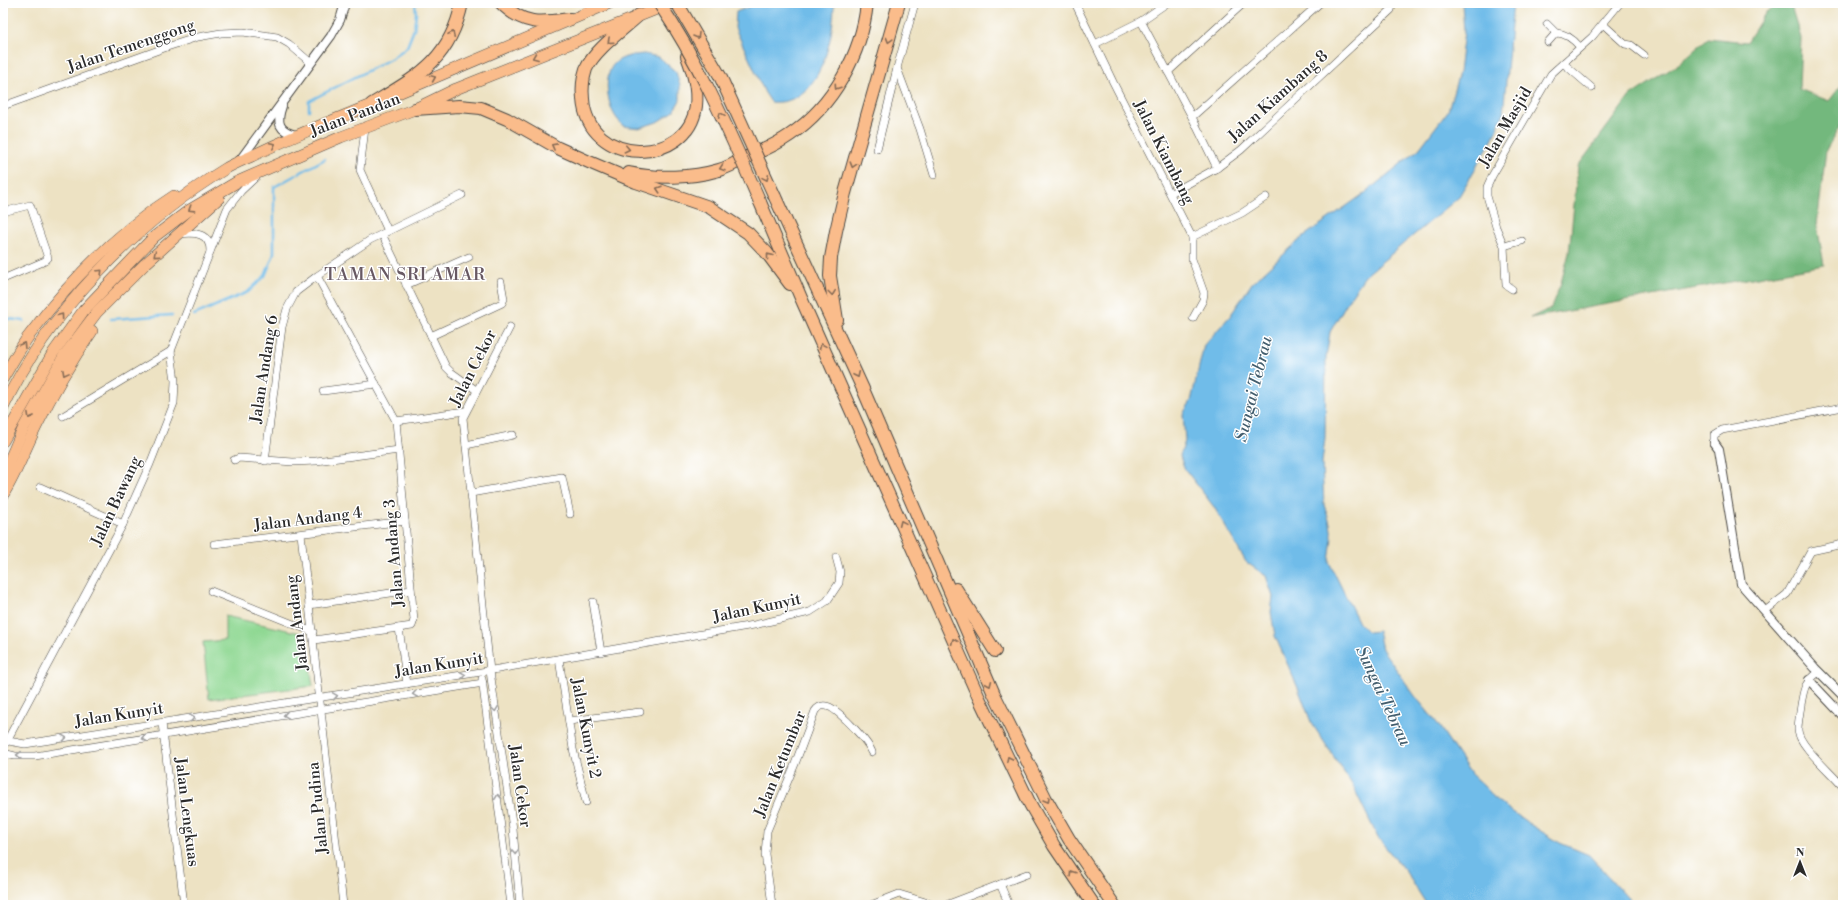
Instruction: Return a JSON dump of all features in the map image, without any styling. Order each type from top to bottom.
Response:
[{"type":"highway","points":[[372,104],[419,74],[437,58],[448,42],[458,21],[462,3]]},
{"type":"highway","points":[[501,3],[518,16],[529,21],[541,23],[570,19]]},
{"type":"highway","name":"Jalan Pandan","points":[[3,408],[9,394],[39,347],[73,300],[90,281],[140,233],[180,199],[226,169],[296,135],[610,3]]},
{"type":"highway","points":[[659,3],[682,39],[709,87],[979,698],[1009,761],[1030,804],[1051,840],[1094,905]]},
{"type":"highway","name":"Jalan Pandan","points":[[3,441],[53,353],[84,310],[154,237],[188,211],[236,182],[341,137],[415,109],[456,89],[672,3]]},
{"type":"highway","points":[[677,3],[720,76],[840,340],[936,557],[994,694],[1033,774],[1069,839],[1114,905]]},
{"type":"highway","points":[[589,162],[645,176],[697,174],[719,170],[774,146],[792,134],[818,111],[843,78],[857,49],[866,17],[867,3]]},
{"type":"highway","points":[[840,340],[832,295],[831,258],[845,193],[899,3]]},
{"type":"highway","points":[[639,15],[599,52],[586,70],[582,93],[583,108],[587,120],[602,139],[626,150],[640,151],[651,150],[663,146],[682,134],[693,117],[696,106],[696,94],[694,76],[682,39]]},
{"type":"highway","points":[[415,109],[459,106],[481,108],[507,119],[558,148],[589,162],[636,182],[709,207],[748,233],[766,253],[801,298]]},
{"type":"highway","points":[[3,378],[28,338],[64,293],[100,255],[143,218],[171,198],[197,182],[226,169]]},
{"type":"highway","points":[[3,475],[24,427],[64,356],[97,312],[117,294],[145,264],[236,182]]},
{"type":"highway","points":[[4,493],[14,477],[36,426],[74,356],[117,294]]},
{"type":"highway","points":[[936,557],[995,651]]},
{"type":"street","points":[[239,162],[330,36],[340,20],[345,3]]},
{"type":"street","points":[[877,149],[915,3]]},
{"type":"street","name":"Jalan Kiambang","points":[[1075,3],[1192,237]]},
{"type":"street","points":[[1095,44],[1141,21],[1168,3]]},
{"type":"street","points":[[1168,72],[1244,3]]},
{"type":"street","points":[[1192,118],[1320,3]]},
{"type":"street","name":"Jalan Masjid","points":[[1512,289],[1506,285],[1504,246],[1496,227],[1487,196],[1487,188],[1492,176],[1551,74],[1604,25],[1620,3]]},
{"type":"street","name":"Jalan Kiambang 8","points":[[1170,193],[1217,168],[1241,150],[1391,10],[1392,4]]},
{"type":"street","points":[[1141,21],[1217,168]]},
{"type":"street","points":[[1547,24],[1556,33],[1562,33],[1574,40],[1580,47]]},
{"type":"street","points":[[1604,25],[1625,44],[1631,46],[1644,55]]},
{"type":"street","name":"Jalan Temenggong","points":[[3,106],[167,47],[198,37],[221,33],[243,32],[277,37],[289,44],[311,63]]},
{"type":"street","points":[[1548,42],[1556,33]]},
{"type":"street","points":[[1563,63],[1592,88]]},
{"type":"street","points":[[897,68],[920,129],[934,175]]},
{"type":"street","points":[[285,98],[280,112],[279,122],[286,132],[296,135]]},
{"type":"street","points":[[365,128],[360,170],[406,285],[431,336],[451,372],[476,390]]},
{"type":"street","name":"Jalan Bawang","points":[[4,743],[123,524],[174,403],[175,381],[171,351],[229,205],[262,172]]},
{"type":"street","name":"Jalan Andang 6","points":[[265,461],[282,328],[287,309],[296,292],[346,255],[385,233],[462,195]]},
{"type":"street","points":[[1193,318],[1203,300],[1204,293],[1192,259],[1192,237],[1242,213],[1266,197]]},
{"type":"street","points":[[3,212],[30,205],[48,258],[45,261],[3,278]]},
{"type":"street","points":[[179,234],[194,233],[204,236],[209,242],[210,253]]},
{"type":"street","points":[[1504,246],[1522,241]]},
{"type":"street","points":[[406,285],[469,257]]},
{"type":"street","name":"Jalan Andang 3","points":[[313,636],[412,626],[414,620],[396,421],[317,276]]},
{"type":"street","points":[[431,336],[502,303],[504,299],[501,282]]},
{"type":"street","name":"Jalan Cekor","points":[[510,327],[476,390],[463,418],[490,671],[513,830],[520,905]]},
{"type":"street","points":[[63,416],[171,351]]},
{"type":"street","points":[[323,391],[376,384]]},
{"type":"street","points":[[1843,407],[1722,430],[1714,435],[1714,442],[1720,449],[1741,584],[1819,672],[1843,696]]},
{"type":"street","points":[[396,421],[466,411]]},
{"type":"street","points":[[466,445],[513,435]]},
{"type":"street","points":[[234,460],[239,458],[265,461],[316,461],[399,450]]},
{"type":"street","points":[[471,493],[562,477],[570,514]]},
{"type":"street","points":[[40,487],[123,524]]},
{"type":"street","name":"Jalan Andang 4","points":[[214,544],[405,521]]},
{"type":"street","name":"Jalan Andang","points":[[301,534],[322,709]]},
{"type":"street","points":[[1765,611],[1787,594],[1811,551],[1843,544]]},
{"type":"street","name":"Jalan Kunyit","points":[[4,743],[26,744],[162,723],[490,671],[754,625],[810,612],[827,601],[837,587],[840,572],[836,558]]},
{"type":"street","points":[[309,605],[411,590]]},
{"type":"street","points":[[211,591],[313,636]]},
{"type":"street","points":[[593,602],[601,652]]},
{"type":"street","points":[[399,628],[407,684]]},
{"type":"street","name":"Jalan Kunyit 2","points":[[559,659],[573,748],[586,802]]},
{"type":"street","points":[[483,683],[490,671]]},
{"type":"street","name":"Jalan Cekor","points":[[482,672],[511,905]]},
{"type":"street","points":[[1819,672],[1809,680],[1804,689],[1798,731],[1811,753],[1843,787]]},
{"type":"street","points":[[1809,680],[1843,716]]},
{"type":"street","name":"Jalan Kunyit","points":[[3,753],[15,756],[35,756],[483,683]]},
{"type":"street","points":[[467,685],[479,691],[485,699]]},
{"type":"street","name":"Jalan Ketumbar","points":[[772,905],[765,854],[767,831],[796,764],[815,711],[820,706],[825,706],[837,712],[858,734],[872,752]]},
{"type":"street","name":"Jalan Pudina","points":[[322,709],[343,905]]},
{"type":"street","points":[[569,721],[640,712]]},
{"type":"street","name":"Jalan Lengkuas","points":[[162,723],[184,905]]},
{"type":"street","points":[[946,905],[1027,874]]},
{"type":"street","points":[[1000,884],[1009,905]]},
{"type":"street","points":[[871,905],[899,894],[935,905]]},
{"type":"green space","points":[[1782,3],[1790,3],[1801,38],[1799,89],[1829,101],[1843,83],[1843,121],[1826,150],[1817,225],[1824,265],[1530,318],[1551,308],[1561,283],[1569,253],[1578,166],[1630,96],[1680,63],[1708,38],[1747,42],[1766,12]]},
{"type":"green space","points":[[225,616],[305,634],[313,686],[209,699],[203,642],[225,640]]},
{"type":"water","points":[[759,3],[834,3],[831,35],[827,52],[820,68],[812,83],[801,94],[787,101],[771,102],[765,93],[735,28],[736,12]]},
{"type":"water","name":"Sungai Tebrau","points":[[1462,3],[1513,3],[1503,115],[1491,142],[1458,198],[1365,276],[1349,299],[1330,332],[1326,358],[1325,438],[1322,463],[1324,505],[1330,523],[1332,538],[1329,562],[1359,623],[1368,632],[1378,631],[1382,649],[1415,696],[1437,723],[1471,774],[1496,800],[1531,825],[1560,843],[1589,855],[1634,905],[1427,905],[1406,872],[1378,838],[1353,786],[1311,722],[1275,636],[1271,612],[1273,597],[1266,576],[1246,562],[1214,507],[1184,468],[1180,456],[1185,441],[1183,414],[1191,401],[1204,345],[1230,316],[1252,283],[1304,236],[1365,193],[1419,149],[1448,111],[1459,73],[1464,31]]},
{"type":"water","points":[[644,54],[659,57],[676,72],[680,85],[680,100],[673,112],[657,122],[639,128],[623,126],[615,116],[608,95],[607,88],[609,74],[611,68],[618,61],[629,56]]},
{"type":"waterway","points":[[309,110],[309,101],[392,58],[407,47],[414,29],[416,13],[415,3]]},
{"type":"waterway","points":[[194,315],[248,292],[265,276],[274,254],[274,187],[325,159]]},
{"type":"waterway","points":[[111,319],[172,315]]},
{"type":"waterway","points":[[3,318],[24,321]]},
{"type":"district","name":"TAMAN SRI AMAR","points":[[405,275]]}]
